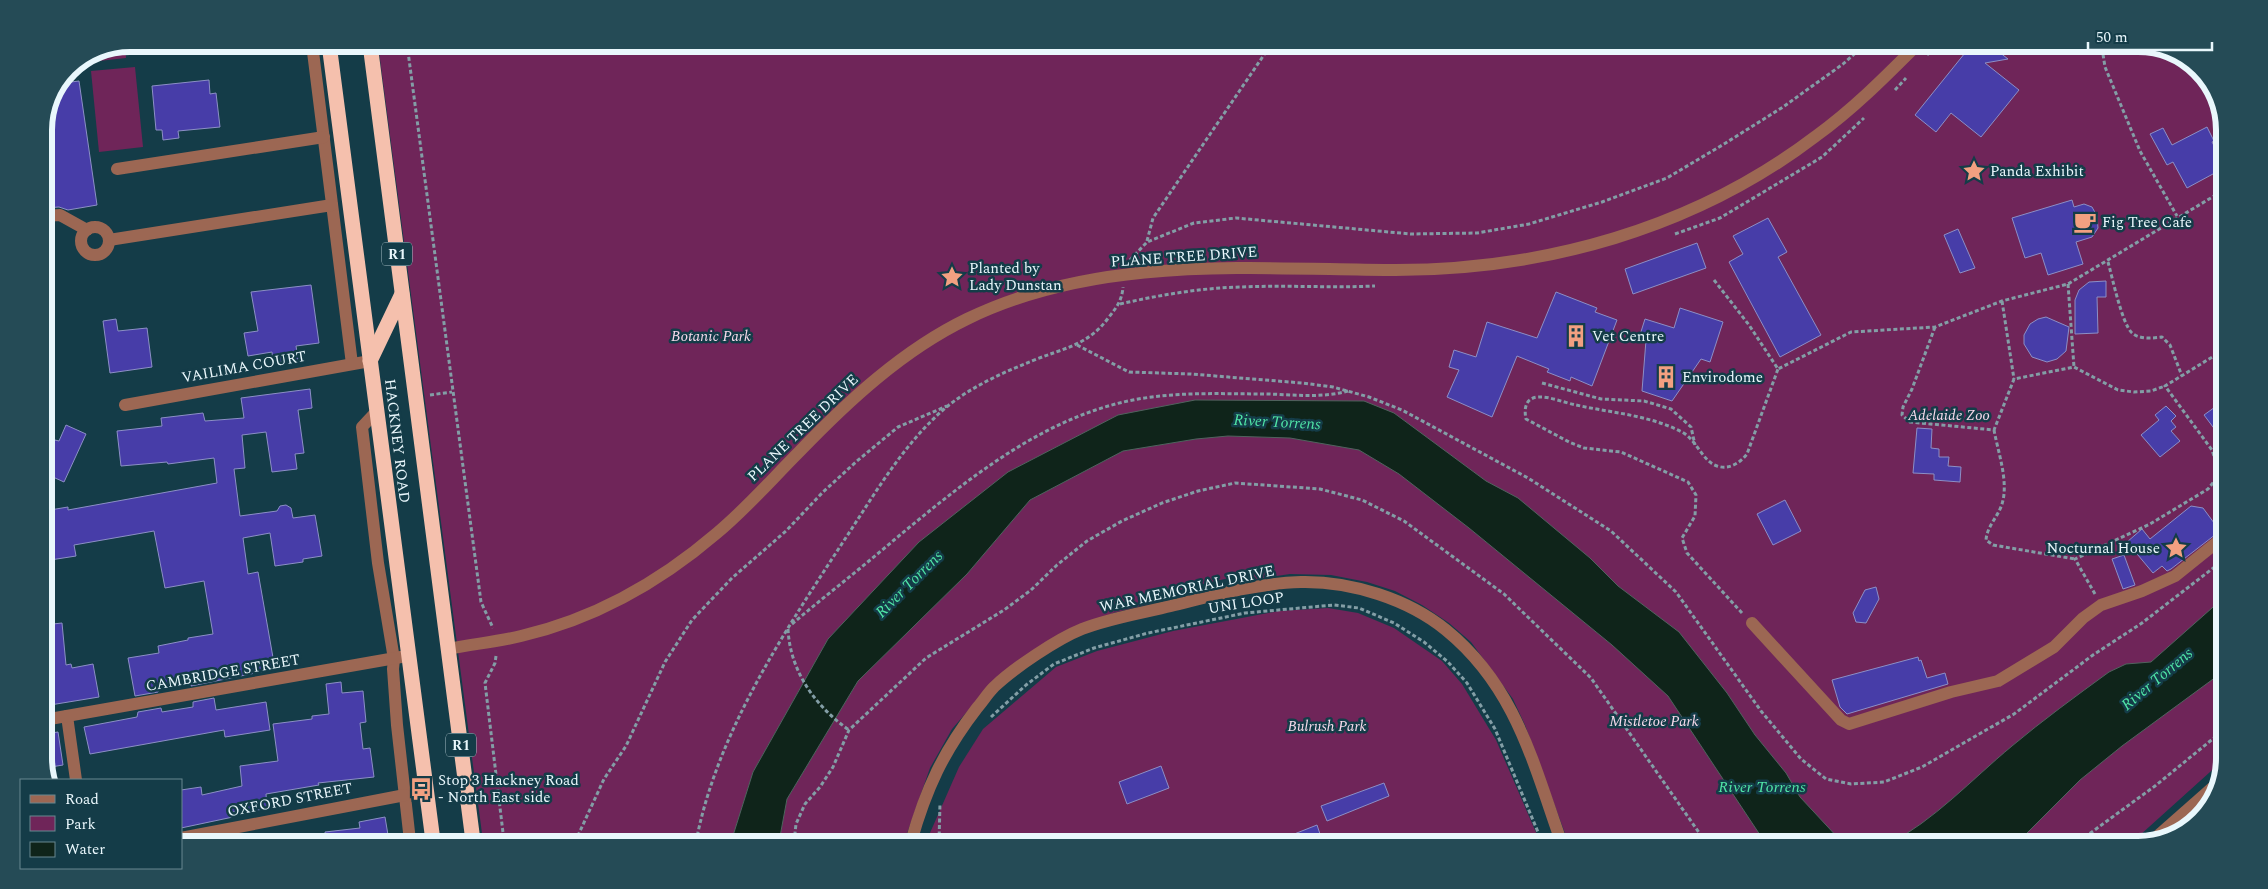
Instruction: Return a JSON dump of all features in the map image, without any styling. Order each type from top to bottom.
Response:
[{"type":"highway","name":"HACKNEY ROAD","points":[[330,52],[376,412],[401,657],[432,836]]},
{"type":"highway","name":"HACKNEY ROAD","points":[[371,52],[472,836]]},
{"type":"highway","points":[[370,361],[402,294]]},
{"type":"street","points":[[313,52],[352,364]]},
{"type":"street","name":"PLANE TREE DRIVE","points":[[448,649],[524,636],[572,621],[609,605],[658,578],[717,534],[840,411],[903,358],[966,319],[1024,296],[1124,274],[1246,268],[1394,270],[1472,268],[1552,256],[1590,247],[1638,231],[1690,210],[1784,159],[1869,93],[1910,52]]},
{"type":"street","points":[[118,169],[324,138]]},
{"type":"street","points":[[108,240],[332,205]]},
{"type":"street","points":[[52,215],[60,215],[87,230]]},
{"type":"street","points":[[94,228],[101,229],[106,234],[108,240],[108,247],[98,255],[86,252],[81,240],[87,230],[94,228]]},
{"type":"street","name":"VAILIMA COURT","points":[[125,404],[370,361]]},
{"type":"street","points":[[1752,623],[1841,720],[1849,724],[1951,692],[1998,681],[2054,647],[2083,618],[2101,605],[2142,592],[2175,576],[2216,543]]},
{"type":"street","name":"WAR MEMORIAL DRIVE","points":[[913,836],[935,772],[957,734],[994,687],[1048,646],[1082,630],[1125,617],[1213,596],[1301,582],[1331,584],[1393,599],[1419,611],[1446,630],[1469,651],[1495,681],[1508,701],[1531,757],[1559,836]]},
{"type":"street","name":"CAMBRIDGE STREET","points":[[53,718],[401,657]]},
{"type":"street","name":"HACKNEY ROAD","points":[[401,657],[393,669],[396,716],[409,836]]},
{"type":"street","points":[[66,716],[76,779]]},
{"type":"street","points":[[2162,832],[2207,792]]},
{"type":"street","name":"OXFORD STREET","points":[[191,836],[405,795]]},
{"type":"path","points":[[408,52],[481,602],[491,622],[497,641],[495,662],[485,683],[503,836]]},
{"type":"path","points":[[1147,242],[1153,218],[1266,52]]},
{"type":"path","points":[[578,836],[604,779],[626,746],[665,662],[692,620],[732,578],[786,531],[822,492],[898,427],[950,404],[992,378],[1034,360],[1077,345],[1099,331],[1120,304],[1124,274],[1128,262],[1147,242],[1194,223],[1236,218],[1411,234],[1477,233],[1529,224],[1602,202],[1667,178],[1783,107],[1843,64],[1856,52]]},
{"type":"path","points":[[1921,62],[1930,52]]},
{"type":"path","points":[[2103,52],[2105,67],[2140,151],[2177,216]]},
{"type":"path","points":[[1889,95],[1909,75]]},
{"type":"path","points":[[1673,234],[1720,218],[1822,157],[1869,113]]},
{"type":"path","points":[[1752,623],[1687,553],[1682,538],[1694,516],[1696,495],[1688,482],[1621,452],[1584,448],[1568,442],[1526,419],[1524,409],[1528,401],[1538,397],[1644,417],[1684,433],[1711,464],[1720,467],[1740,462],[1747,454],[1778,369],[1851,332],[1935,326],[2002,301],[2068,284],[2108,262],[2177,216],[2215,195]]},
{"type":"path","points":[[2108,262],[2126,322],[2132,333],[2145,339],[2162,337],[2170,345],[2182,376]]},
{"type":"path","points":[[1714,280],[1749,325],[1778,369]]},
{"type":"path","points":[[2068,284],[2074,367]]},
{"type":"path","points":[[1120,304],[1180,291],[1241,287],[1332,288],[1381,286]]},
{"type":"path","points":[[2002,301],[2014,379],[1994,430],[2003,482],[2003,495],[2002,505],[1987,532],[1986,540],[1993,545],[2075,559],[2150,524],[2208,489],[2216,480]]},
{"type":"path","points":[[1935,326],[1912,389],[1903,407],[1902,415],[1910,422],[1994,430]]},
{"type":"path","points":[[1077,345],[1129,372],[1191,374],[1302,383],[1348,391],[1369,397],[1402,410],[1442,430],[1528,478],[1611,531],[1676,592],[1761,711],[1802,759],[1826,779],[1851,784],[1884,782],[1922,767],[2014,714],[2093,655],[2142,623],[2216,566]]},
{"type":"path","points":[[2014,379],[2074,367],[2118,390],[2151,391],[2165,386],[2215,355]]},
{"type":"path","points":[[1542,383],[1601,399],[1644,401],[1671,409],[1691,427],[1695,445]]},
{"type":"path","points":[[2165,386],[2212,450],[2216,461]]},
{"type":"path","points":[[788,627],[937,504],[979,472],[1036,435],[1110,405],[1151,397],[1190,394],[1320,396],[1348,391]]},
{"type":"path","points":[[426,396],[452,392]]},
{"type":"path","points":[[697,836],[701,813],[711,784],[748,700],[788,627],[887,474],[915,438],[950,404]]},
{"type":"path","points":[[795,836],[796,824],[805,804],[820,787],[833,767],[849,730],[926,658],[1004,610],[1031,590],[1057,565],[1087,541],[1122,521],[1162,503],[1198,491],[1235,483],[1320,489],[1362,500],[1404,521],[1504,594],[1591,678],[1700,836]]},
{"type":"path","points":[[2075,559],[2101,605]]},
{"type":"path","name":"UNI LOOP","points":[[987,721],[1026,684],[1054,664],[1094,648],[1148,633],[1245,613],[1334,605],[1359,608],[1394,623],[1424,642],[1448,662],[1467,683],[1495,729],[1540,836]]},
{"type":"path","points":[[788,627],[792,652],[808,689],[837,722],[849,730]]},
{"type":"path","points":[[2086,836],[2155,786],[2216,736]]},
{"type":"path","points":[[939,836],[940,802]]},
{"type":"shaded area","points":[[131,52],[142,52],[108,56]]},
{"type":"green space","points":[[379,52],[2137,52],[2162,57],[2181,66],[2193,75],[2210,101],[2215,126],[2216,758],[2215,767],[2139,836],[1566,836],[1525,725],[1513,699],[1471,642],[1449,623],[1422,605],[1395,591],[1367,582],[1331,575],[1290,574],[1250,580],[1237,576],[1163,594],[1156,602],[1113,613],[991,684],[952,729],[930,768],[906,836],[780,836],[787,799],[858,681],[967,574],[1030,500],[1123,451],[1196,439],[1195,401],[919,542],[828,639],[753,772],[733,836],[482,836]]},
{"type":"green space","points":[[126,53],[126,58],[95,61],[101,58]]},
{"type":"green space","points":[[135,67],[143,147],[99,152],[91,71]]},
{"type":"green space","name":"Bulrush Park","points":[[1328,608],[1358,613],[1394,628],[1442,661],[1462,684],[1496,740],[1538,836],[929,836],[959,767],[983,729],[1056,667],[1097,651],[1173,631],[1279,611]]},
{"type":"water","points":[[1195,400],[1364,401],[1394,413],[1486,481],[1518,498],[1590,558],[1618,586],[1679,632],[1727,693],[1755,735],[1786,773],[1800,797],[1836,836],[1761,836],[1668,696],[1612,645],[1469,528],[1399,474],[1359,450],[1290,438],[1228,436],[1196,439],[1123,451],[1030,500],[967,574],[858,681],[787,799],[780,836],[733,836],[753,772],[828,639],[919,542],[1008,472],[1118,415]]},
{"type":"water","name":"River Torrens","points":[[2216,605],[2216,677],[2122,746],[2080,780],[2024,836],[1902,836],[1937,812],[2024,736],[2109,672],[2126,664],[2151,662]]},
{"type":"building","points":[[1966,52],[1999,52],[2008,59],[1985,63],[2019,90],[1981,137],[1951,113],[1936,132],[1915,115]]},
{"type":"building","points":[[209,80],[210,94],[216,93],[220,127],[178,131],[179,138],[163,140],[162,130],[156,130],[152,86]]},
{"type":"building","points":[[79,81],[97,205],[68,210],[59,207],[52,207],[52,131],[58,101],[70,82]]},
{"type":"building","points":[[2207,127],[2214,141],[2212,142],[2215,148],[2215,173],[2187,188],[2173,162],[2167,165],[2150,134],[2163,128],[2172,145]]},
{"type":"building","points":[[2072,200],[2074,207],[2084,204],[2092,207],[2097,216],[2098,228],[2092,237],[2076,242],[2083,264],[2048,275],[2041,253],[2025,258],[2012,218]]},
{"type":"building","points":[[1768,218],[1787,252],[1778,257],[1821,335],[1780,357],[1729,262],[1743,254],[1733,236]]},
{"type":"building","points":[[1958,229],[1975,268],[1960,273],[1944,235]]},
{"type":"building","points":[[1697,243],[1706,268],[1633,294],[1625,269]]},
{"type":"building","points":[[2106,281],[2106,297],[2097,297],[2098,333],[2075,334],[2075,300],[2079,290],[2089,282]]},
{"type":"building","points":[[311,285],[319,343],[296,346],[298,359],[273,363],[272,352],[248,356],[244,333],[258,331],[251,292]]},
{"type":"building","points":[[1556,292],[1597,308],[1595,312],[1617,320],[1592,386],[1571,377],[1570,381],[1547,372],[1549,369],[1517,356],[1492,417],[1447,397],[1459,370],[1449,367],[1454,350],[1476,357],[1487,322],[1537,338]]},
{"type":"building","points":[[1680,308],[1723,322],[1710,362],[1701,359],[1672,401],[1642,391],[1646,340],[1639,338],[1645,319],[1674,328]]},
{"type":"building","points":[[2046,317],[2069,327],[2066,351],[2057,359],[2047,362],[2032,357],[2024,344],[2024,335],[2030,324]]},
{"type":"building","points":[[116,319],[118,331],[147,328],[152,367],[110,373],[103,321]]},
{"type":"building","points":[[310,389],[312,408],[298,410],[304,453],[295,454],[297,469],[272,472],[266,432],[242,435],[245,468],[234,469],[240,516],[277,511],[280,506],[286,505],[291,508],[293,518],[315,515],[322,556],[303,559],[303,562],[275,566],[270,533],[243,538],[248,574],[258,572],[275,669],[191,686],[191,681],[158,688],[158,692],[135,696],[128,658],[159,653],[158,646],[213,634],[204,581],[165,588],[154,531],[74,545],[76,556],[53,560],[53,510],[68,507],[68,510],[217,483],[214,458],[168,464],[167,462],[121,466],[117,431],[162,426],[161,418],[203,413],[205,421],[244,418],[241,398]]},
{"type":"building","points":[[2166,406],[2176,416],[2171,421],[2176,427],[2171,431],[2180,441],[2160,457],[2141,435],[2159,420],[2155,415]]},
{"type":"building","points":[[2215,407],[2215,430],[2204,415]]},
{"type":"building","points":[[66,425],[86,434],[64,482],[53,477],[52,446],[55,440],[59,441]]},
{"type":"building","points":[[1917,428],[1932,429],[1931,448],[1939,449],[1939,457],[1949,457],[1948,466],[1961,467],[1960,482],[1934,480],[1934,474],[1913,473]]},
{"type":"building","points":[[1785,500],[1801,531],[1773,545],[1757,514]]},
{"type":"building","points":[[2191,506],[2203,508],[2216,525],[2216,534],[2167,571],[2162,566],[2153,573],[2127,542],[2142,529],[2150,539]]},
{"type":"building","points":[[2124,555],[2135,585],[2123,589],[2112,559]]},
{"type":"building","points":[[1876,587],[1879,599],[1866,623],[1856,622],[1853,613],[1865,590]]},
{"type":"building","points":[[62,623],[66,665],[71,664],[72,668],[93,664],[99,697],[53,705],[53,624]]},
{"type":"building","points":[[1918,657],[1919,661],[1921,660],[1927,678],[1945,673],[1948,684],[1847,714],[1840,707],[1832,680]]},
{"type":"building","points":[[341,682],[342,693],[363,691],[366,722],[360,723],[363,749],[370,748],[374,777],[318,783],[319,785],[266,794],[267,809],[232,812],[233,817],[182,828],[182,790],[201,787],[202,795],[242,786],[240,766],[278,761],[273,724],[312,719],[312,716],[329,714],[326,684]]},
{"type":"building","points":[[214,698],[216,710],[266,702],[270,730],[225,737],[224,730],[90,754],[84,727],[137,717],[138,712],[161,708],[162,712],[193,707],[193,702]]},
{"type":"building","points":[[58,732],[63,765],[53,767],[53,763],[53,733]]},
{"type":"building","points":[[1161,766],[1169,788],[1127,804],[1119,782]]},
{"type":"building","points":[[1384,783],[1389,796],[1327,821],[1321,806]]},
{"type":"building","points":[[385,817],[388,836],[325,836],[325,832],[360,828],[359,822]]},
{"type":"building","points":[[1317,825],[1321,836],[1289,836]]},
{"type":"place","name":"Panda Exhibit","points":[[1974,171]]},
{"type":"place","name":"Fig Tree Cafe","points":[[2085,222]]},
{"type":"place","name":"Planted by Lady Dunstan","points":[[952,277]]},
{"type":"place","name":"Vet Centre","points":[[1576,336]]},
{"type":"place","name":"Envirodome","points":[[1666,377]]},
{"type":"place","name":"Nocturnal House","points":[[2176,548]]},
{"type":"place","name":"Stop 3 Hackney Road - North East side","points":[[421,789]]},
{"type":"park label","name":"Botanic Park","points":[[711,336]]},
{"type":"park label","name":"Adelaide Zoo","points":[[1949,415]]},
{"type":"park label","name":"Mistletoe Park","points":[[1654,721]]}]
